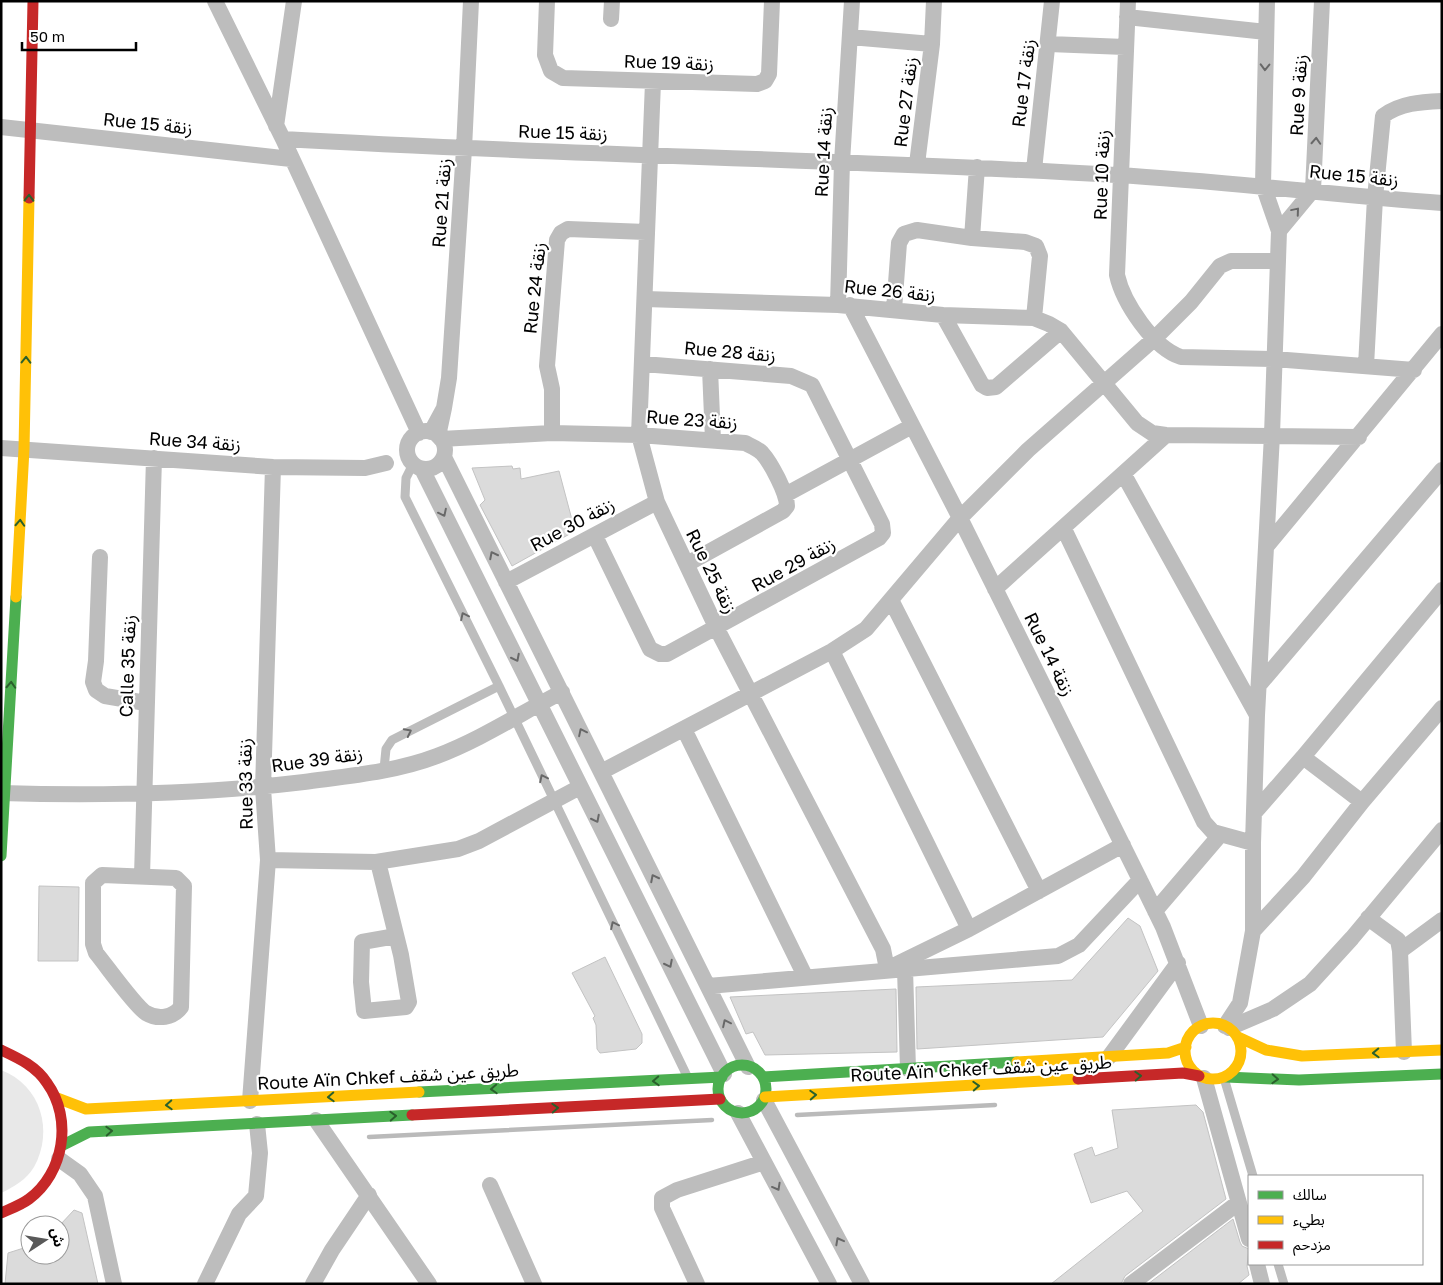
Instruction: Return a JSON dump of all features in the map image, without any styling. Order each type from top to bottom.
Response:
[{"type":"main road","points":[[1,856],[3,793],[24,449],[33,1]]},
{"type":"main road","points":[[1230,1030],[1241,1055],[1235,1070],[1217,1080],[1201,1077],[1187,1061],[1186,1046],[1190,1036],[1201,1026],[1216,1023],[1230,1030],[1266,1050],[1302,1056],[1442,1050]]},
{"type":"main road","name":"Route Aïn Chkef طريق عين شقف","points":[[763,1077],[1168,1053],[1186,1046]]},
{"type":"main road","points":[[1,1050],[18,1056],[35,1068],[48,1083],[57,1098],[63,1120],[61,1152],[48,1181],[23,1204],[1,1212]]},
{"type":"main road","points":[[736,1066],[748,1067],[758,1071],[763,1077],[766,1084],[764,1099],[753,1110],[738,1113],[731,1110],[720,1099],[719,1085],[723,1076],[736,1066]]},
{"type":"main road","name":"Route Aïn Chkef طريق عين شقف","points":[[764,1099],[1183,1073],[1201,1077]]},
{"type":"main road","points":[[1225,1077],[1299,1080],[1442,1074]]},
{"type":"main road","name":"Route Aïn Chkef طريق عين شقف","points":[[57,1098],[86,1109],[723,1076]]},
{"type":"main road","points":[[61,1152],[89,1132],[720,1099]]},
{"type":"street","points":[[215,1],[291,159],[432,435],[444,444],[444,457],[748,1067]]},
{"type":"street","points":[[280,133],[294,1]]},
{"type":"street","name":"Rue 21 زنقة","points":[[432,435],[444,408],[449,378],[464,149],[471,1]]},
{"type":"street","name":"Rue 19 زنقة","points":[[547,1],[545,55],[551,71],[563,78],[757,84],[765,81],[769,74],[772,1]]},
{"type":"street","points":[[611,19],[612,1]]},
{"type":"street","name":"Rue 14 زنقة","points":[[852,1],[842,162],[844,305],[912,426],[960,518],[1140,880],[1178,963],[1201,1026]]},
{"type":"street","name":"Rue 27 زنقة","points":[[917,164],[932,44],[934,1]]},
{"type":"street","name":"Rue 17 زنقة","points":[[1034,170],[1049,44],[1052,1]]},
{"type":"street","name":"Rue 9 زنقة","points":[[1263,185],[1267,1]]},
{"type":"street","name":"Rue 9 زنقة","points":[[1314,190],[1322,1]]},
{"type":"street","points":[[1127,9],[1266,32]]},
{"type":"street","name":"Rue 10 زنقة","points":[[1127,9],[1117,275],[1124,298],[1154,339],[1174,355],[1181,357],[1274,360],[1414,370]]},
{"type":"street","points":[[850,37],[932,44]]},
{"type":"street","points":[[1049,44],[1125,47]]},
{"type":"street","name":"Rue 25 زنقة","points":[[653,82],[639,434],[656,502],[718,628],[883,949],[887,968]]},
{"type":"street","points":[[1366,366],[1375,198],[1382,116],[1392,108],[1403,105],[1442,101]]},
{"type":"street","name":"Rue 15 زنقة","points":[[1,127],[291,159]]},
{"type":"street","name":"Rue 15 زنقة","points":[[280,133],[464,149],[842,162]]},
{"type":"street","points":[[842,162],[1034,170],[1263,185],[1279,231],[1272,435],[1257,715],[1253,842],[1254,931],[1240,1003],[1230,1030]]},
{"type":"street","points":[[972,238],[977,167]]},
{"type":"street","name":"Rue 15 زنقة","points":[[1263,185],[1375,198],[1442,203]]},
{"type":"street","points":[[1279,231],[1314,190]]},
{"type":"street","name":"Rue 24 زنقة","points":[[552,433],[552,389],[547,366],[557,240],[561,233],[568,228],[646,232]]},
{"type":"street","points":[[894,310],[899,243],[904,234],[917,230],[972,238],[1025,242],[1036,246],[1040,256],[1034,318]]},
{"type":"street","points":[[601,772],[832,651],[866,629],[960,518],[1028,450],[1154,339],[1191,302],[1220,266],[1231,261],[1277,261]]},
{"type":"street","name":"Rue 26 زنقة","points":[[645,299],[844,305],[943,315],[1034,318],[1049,324],[1060,332],[1137,423],[1152,432],[1166,435]]},
{"type":"street","points":[[943,315],[982,385],[987,388],[996,387],[1060,332]]},
{"type":"street","points":[[1266,547],[1359,437],[1442,334]]},
{"type":"street","name":"Rue 28 زنقة","points":[[643,364],[791,376],[812,385],[849,461]]},
{"type":"street","points":[[710,369],[712,440]]},
{"type":"street","points":[[687,564],[783,511],[787,506],[785,494],[912,426]]},
{"type":"street","name":"Rue 23 زنقة","points":[[432,435],[639,434],[745,443],[756,448],[762,454],[785,494]]},
{"type":"street","points":[[432,435],[410,441],[413,460],[539,704],[723,1076]]},
{"type":"street","points":[[995,589],[1124,475],[1166,435],[1359,437]]},
{"type":"street","name":"Rue 34 زنقة","points":[[1,448],[273,466],[365,468],[413,460]]},
{"type":"street","points":[[413,460],[436,466],[444,457]]},
{"type":"street","name":"Calle 35 زنقة","points":[[142,876],[154,458]]},
{"type":"street","name":"Rue 29 زنقة","points":[[595,536],[650,648],[660,654],[667,654],[718,628],[880,538],[883,532],[882,524],[849,461]]},
{"type":"street","name":"Rue 33 زنقة","points":[[250,1101],[268,860],[263,788],[273,466]]},
{"type":"street","points":[[1259,685],[1442,470]]},
{"type":"street","points":[[1124,475],[1257,715]]},
{"type":"street","name":"Rue 30 زنقة","points":[[506,582],[656,502]]},
{"type":"street","points":[[1064,529],[1204,822],[1212,832],[1253,842]]},
{"type":"street","points":[[100,557],[96,661],[93,682],[96,690],[105,696],[146,703]]},
{"type":"street","points":[[1255,812],[1442,590]]},
{"type":"street","points":[[891,600],[1039,891]]},
{"type":"street","points":[[832,651],[969,928]]},
{"type":"street","name":"Rue 39 زنقة","points":[[3,793],[144,792],[263,788],[329,779],[384,769],[438,756],[562,692]]},
{"type":"street","points":[[1254,931],[1303,877],[1362,802],[1442,708]]},
{"type":"street","points":[[684,729],[805,976]]},
{"type":"street","points":[[1303,757],[1362,802]]},
{"type":"street","points":[[268,860],[378,862],[458,850],[479,841],[580,787]]},
{"type":"street","points":[[1230,1030],[1273,1010],[1310,984],[1442,830]]},
{"type":"street","points":[[1155,911],[1220,835]]},
{"type":"street","points":[[887,968],[969,928],[1123,846]]},
{"type":"street","points":[[378,862],[396,936],[408,1005],[406,1007],[364,1011],[361,982],[362,942],[396,936]]},
{"type":"street","points":[[102,875],[142,876],[176,878],[184,886],[181,1007],[177,1012],[163,1017],[144,1012],[96,953],[93,944],[92,883],[102,875]]},
{"type":"street","points":[[708,986],[887,968],[905,969],[1035,959],[1066,953],[1090,935],[1140,880]]},
{"type":"street","points":[[1368,918],[1398,940],[1404,1052]]},
{"type":"street","points":[[1400,951],[1442,920]]},
{"type":"street","points":[[1109,1057],[1178,963]]},
{"type":"street","points":[[905,969],[908,1069]]},
{"type":"street","points":[[1201,1077],[1248,1236]]},
{"type":"street","points":[[764,1099],[862,1284]]},
{"type":"street","points":[[738,1113],[829,1284]]},
{"type":"street","points":[[316,1120],[429,1284]]},
{"type":"street","points":[[205,1284],[239,1214],[256,1196],[260,1153],[257,1124]]},
{"type":"street","points":[[61,1152],[80,1174],[95,1196],[114,1284]]},
{"type":"street","points":[[697,1284],[662,1208],[662,1198],[677,1190],[764,1162]]},
{"type":"street","points":[[490,1185],[534,1284]]},
{"type":"street","points":[[319,1280],[369,1195]]},
{"type":"street","points":[[1131,1284],[1238,1203]]},
{"type":"lane","points":[[413,460],[406,478],[405,497],[499,686],[688,1079]]},
{"type":"lane","points":[[384,769],[386,749],[392,740],[499,686]]},
{"type":"lane","points":[[1225,1077],[1253,1175]]},
{"type":"lane","points":[[1278,1265],[1284,1284]]},
{"type":"shaded area","points":[[1,1070],[15,1077],[26,1086],[34,1098],[43,1124],[43,1139],[40,1153],[28,1175],[1,1193]]},
{"type":"building","points":[[512,466],[513,469],[520,468],[521,479],[559,471],[575,531],[512,566],[480,505],[485,500],[472,468]]},
{"type":"building","points":[[39,886],[79,887],[78,961],[38,961]]},
{"type":"building","points":[[1128,918],[1140,926],[1158,971],[1103,1037],[917,1049],[916,987],[1072,980]]},
{"type":"building","points":[[605,957],[642,1034],[642,1043],[636,1049],[600,1053],[597,1049],[596,1025],[593,1018],[595,1016],[572,973]]},
{"type":"building","points":[[896,989],[897,1052],[765,1055],[753,1032],[746,1034],[730,997]]},
{"type":"building","points":[[1196,1105],[1203,1112],[1226,1199],[1125,1276],[1121,1284],[1051,1284],[1143,1211],[1127,1191],[1091,1203],[1074,1154],[1092,1147],[1095,1156],[1118,1148],[1112,1110]]},
{"type":"building","points":[[74,1210],[82,1213],[98,1284],[5,1284],[8,1253],[20,1249],[20,1265],[70,1265],[69,1215]]},
{"type":"building","points":[[1233,1219],[1242,1246],[1248,1249],[1247,1266],[1249,1275],[1238,1284],[1148,1284]]},
{"type":"waterway","points":[[797,1115],[995,1105]]},
{"type":"waterway","points":[[369,1137],[712,1120]]},
{"type":"traffic: fast","points":[[1,856],[16,597]]},
{"type":"traffic: fast","points":[[763,1077],[1017,1062]]},
{"type":"traffic: fast","points":[[742,1065],[751,1067],[759,1072],[764,1080],[766,1089],[764,1098],[759,1106],[751,1111],[742,1113],[733,1111],[725,1106],[720,1098],[718,1089],[720,1080],[725,1072],[733,1067],[742,1065]]},
{"type":"traffic: fast","points":[[1226,1077],[1299,1080],[1442,1074]]},
{"type":"traffic: fast","points":[[419,1092],[722,1077]]},
{"type":"traffic: fast","points":[[63,1145],[89,1132],[412,1115]]},
{"type":"traffic: slow","points":[[16,597],[24,449],[29,198]]},
{"type":"traffic: slow","points":[[1208,1023],[1218,1023],[1233,1031],[1239,1040],[1241,1051],[1239,1062],[1233,1071],[1218,1079],[1208,1079],[1197,1074],[1190,1067],[1185,1056],[1185,1046],[1190,1035],[1197,1028],[1208,1023]]},
{"type":"traffic: slow","points":[[1238,1037],[1266,1050],[1302,1056],[1442,1050]]},
{"type":"traffic: slow","points":[[1017,1062],[1168,1053],[1186,1047]]},
{"type":"traffic: slow","points":[[765,1097],[1078,1079]]},
{"type":"traffic: slow","points":[[57,1098],[86,1109],[419,1092]]},
{"type":"traffic: jam","points":[[29,198],[33,1]]},
{"type":"traffic: jam","points":[[1,1050],[26,1063],[43,1077],[55,1097],[62,1129],[61,1145],[57,1160],[41,1188],[26,1201],[1,1213]]},
{"type":"traffic: jam","points":[[1078,1079],[1183,1073],[1199,1076]]},
{"type":"traffic: jam","points":[[412,1115],[720,1099]]}]
